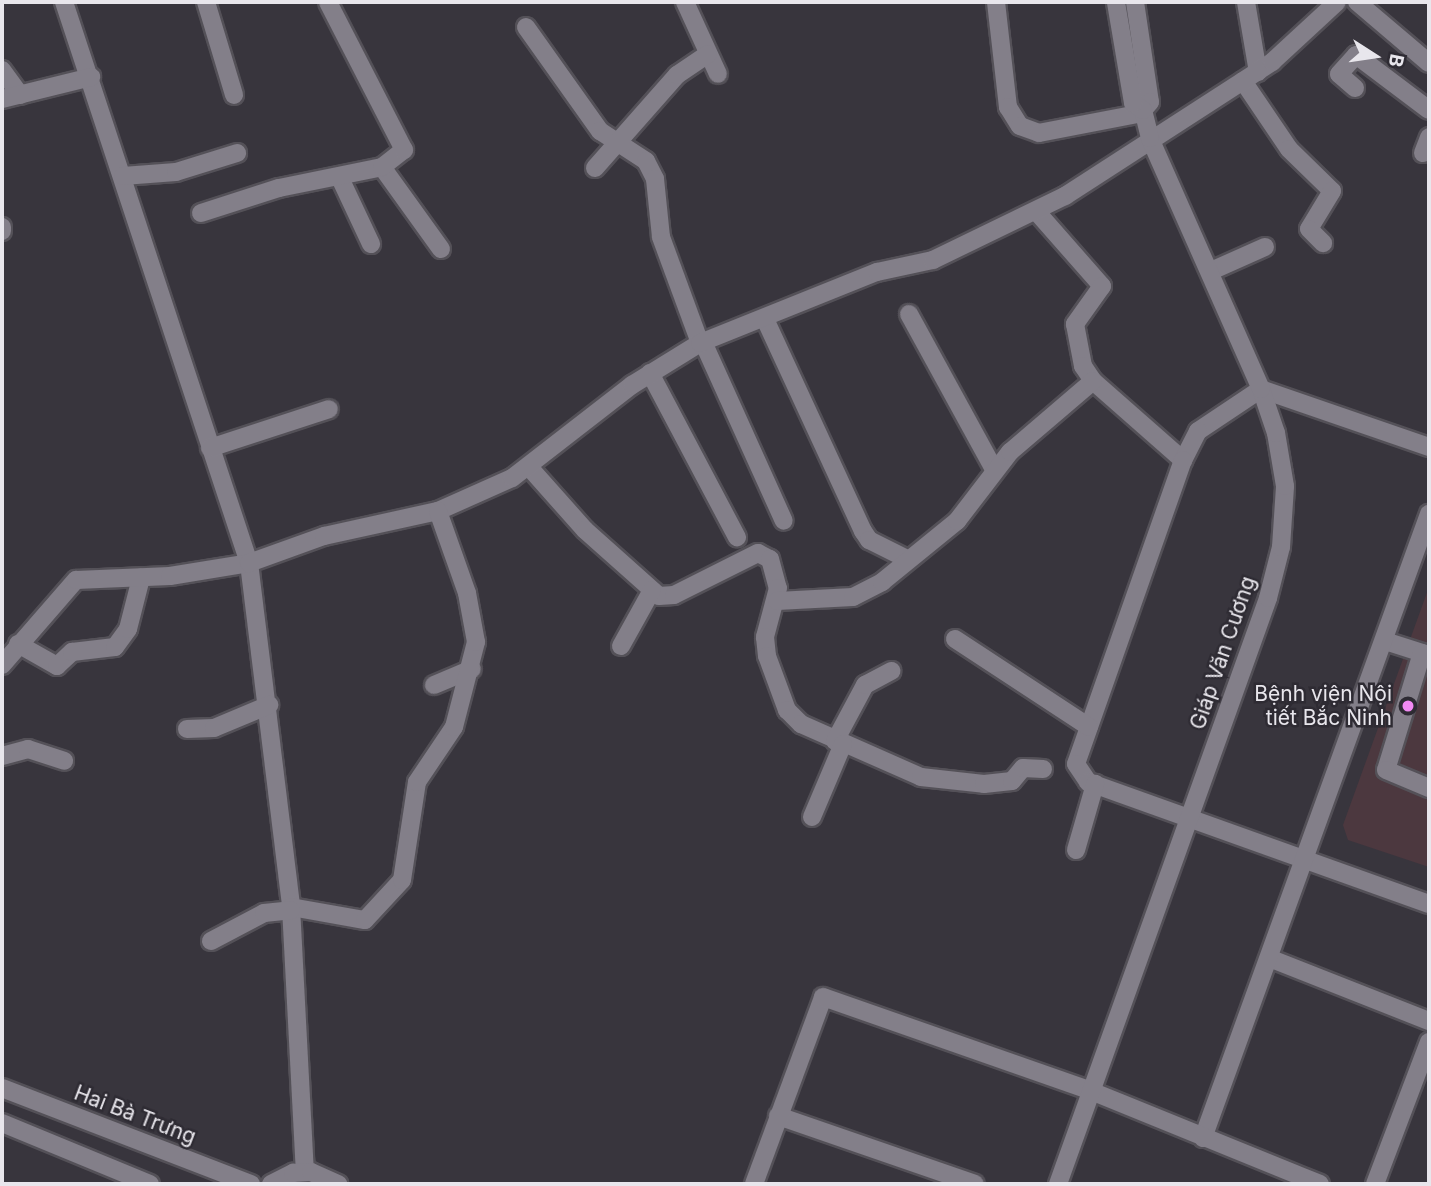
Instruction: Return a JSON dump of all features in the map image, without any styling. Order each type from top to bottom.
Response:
[{"type":"street","points":[[64,2],[91,77],[249,563],[269,705],[291,909],[305,1172]]},
{"type":"street","points":[[206,2],[234,95]]},
{"type":"street","points":[[201,213],[279,188],[382,167],[404,150],[403,141],[328,2]]},
{"type":"street","points":[[685,2],[718,74]]},
{"type":"street","points":[[996,2],[1008,107],[1020,126],[1039,133],[1143,111],[1150,102],[1135,2]]},
{"type":"street","points":[[1116,2],[1133,103],[1143,111]]},
{"type":"street","points":[[1246,2],[1250,77],[1289,149],[1332,191],[1309,229],[1323,243]]},
{"type":"street","points":[[2,664],[68,583],[141,578],[249,563],[324,536],[438,511],[529,467],[650,373],[702,342],[877,272],[945,256],[1036,211],[1250,77],[1337,2]]},
{"type":"street","points":[[1357,2],[1429,63]]},
{"type":"street","points":[[526,27],[582,109],[615,140],[646,161],[655,179],[662,237],[702,342],[784,522]]},
{"type":"street","points":[[595,168],[615,140],[677,75],[708,54]]},
{"type":"street","points":[[1355,88],[1339,74],[1356,55],[1429,110]]},
{"type":"street","points":[[2,70],[20,95]]},
{"type":"street","points":[[2,99],[91,77]]},
{"type":"street","name":"Giáp Văn Cương","points":[[1058,1184],[1268,598],[1281,547],[1285,486],[1276,433],[1261,389],[1211,271],[1150,138],[1143,111]]},
{"type":"street","points":[[123,176],[176,172],[237,153]]},
{"type":"street","points":[[382,167],[441,249]]},
{"type":"street","points":[[340,177],[371,244]]},
{"type":"street","points":[[1036,211],[1102,286],[1075,324],[1076,345],[1093,381],[1183,460]]},
{"type":"street","points":[[1211,271],[1265,247]]},
{"type":"street","points":[[909,314],[994,469]]},
{"type":"street","points":[[765,319],[863,531],[869,540],[907,559]]},
{"type":"street","points":[[650,373],[737,537]]},
{"type":"street","points":[[777,601],[853,597],[957,521],[994,469],[1093,381]]},
{"type":"street","points":[[1429,447],[1261,389],[1198,431],[1183,460],[1076,764],[1078,774],[1095,784],[1429,904]]},
{"type":"street","points":[[210,448],[329,409]]},
{"type":"street","points":[[529,467],[585,530],[652,590],[666,598],[764,554],[777,576],[777,601],[765,637],[775,684],[801,724],[921,777],[973,784],[1012,780],[1023,768],[1043,769]]},
{"type":"street","points":[[211,941],[264,913],[291,909],[365,920],[392,896],[411,849],[417,782],[454,727],[471,669],[473,617],[438,511]]},
{"type":"street","points":[[1203,1138],[1306,860],[1429,514]]},
{"type":"street","points":[[18,644],[57,666],[72,652],[115,647],[128,629],[141,578]]},
{"type":"street","points":[[621,646],[652,590]]},
{"type":"street","points":[[955,639],[1089,727]]},
{"type":"street","points":[[1385,641],[1426,654],[1386,769],[1429,788]]},
{"type":"street","points":[[434,685],[471,669]]},
{"type":"street","points":[[811,817],[839,742],[865,685],[891,671]]},
{"type":"street","points":[[187,729],[214,728],[269,705]]},
{"type":"street","points":[[2,756],[28,749],[64,761]]},
{"type":"street","points":[[1076,850],[1095,784]]},
{"type":"street","points":[[1269,958],[1429,1021]]},
{"type":"street","points":[[754,1184],[823,998],[1091,1091],[1321,1184]]},
{"type":"street","points":[[1375,1184],[1429,1042]]},
{"type":"street","name":"Hai Bà Trưng","points":[[2,1088],[251,1184]]},
{"type":"street","points":[[778,1116],[938,1178],[975,1184]]},
{"type":"street","points":[[2,1123],[150,1184]]},
{"type":"street","points":[[271,1184],[305,1172],[338,1184]]},
{"type":"shaded area","name":"Bệnh viện Nội tiết Bắc Ninh","points":[[1429,587],[1429,867],[1348,840],[1343,825]]},
{"type":"place","name":"Bệnh viện Nội tiết Bắc Ninh","points":[[1408,706]]}]
